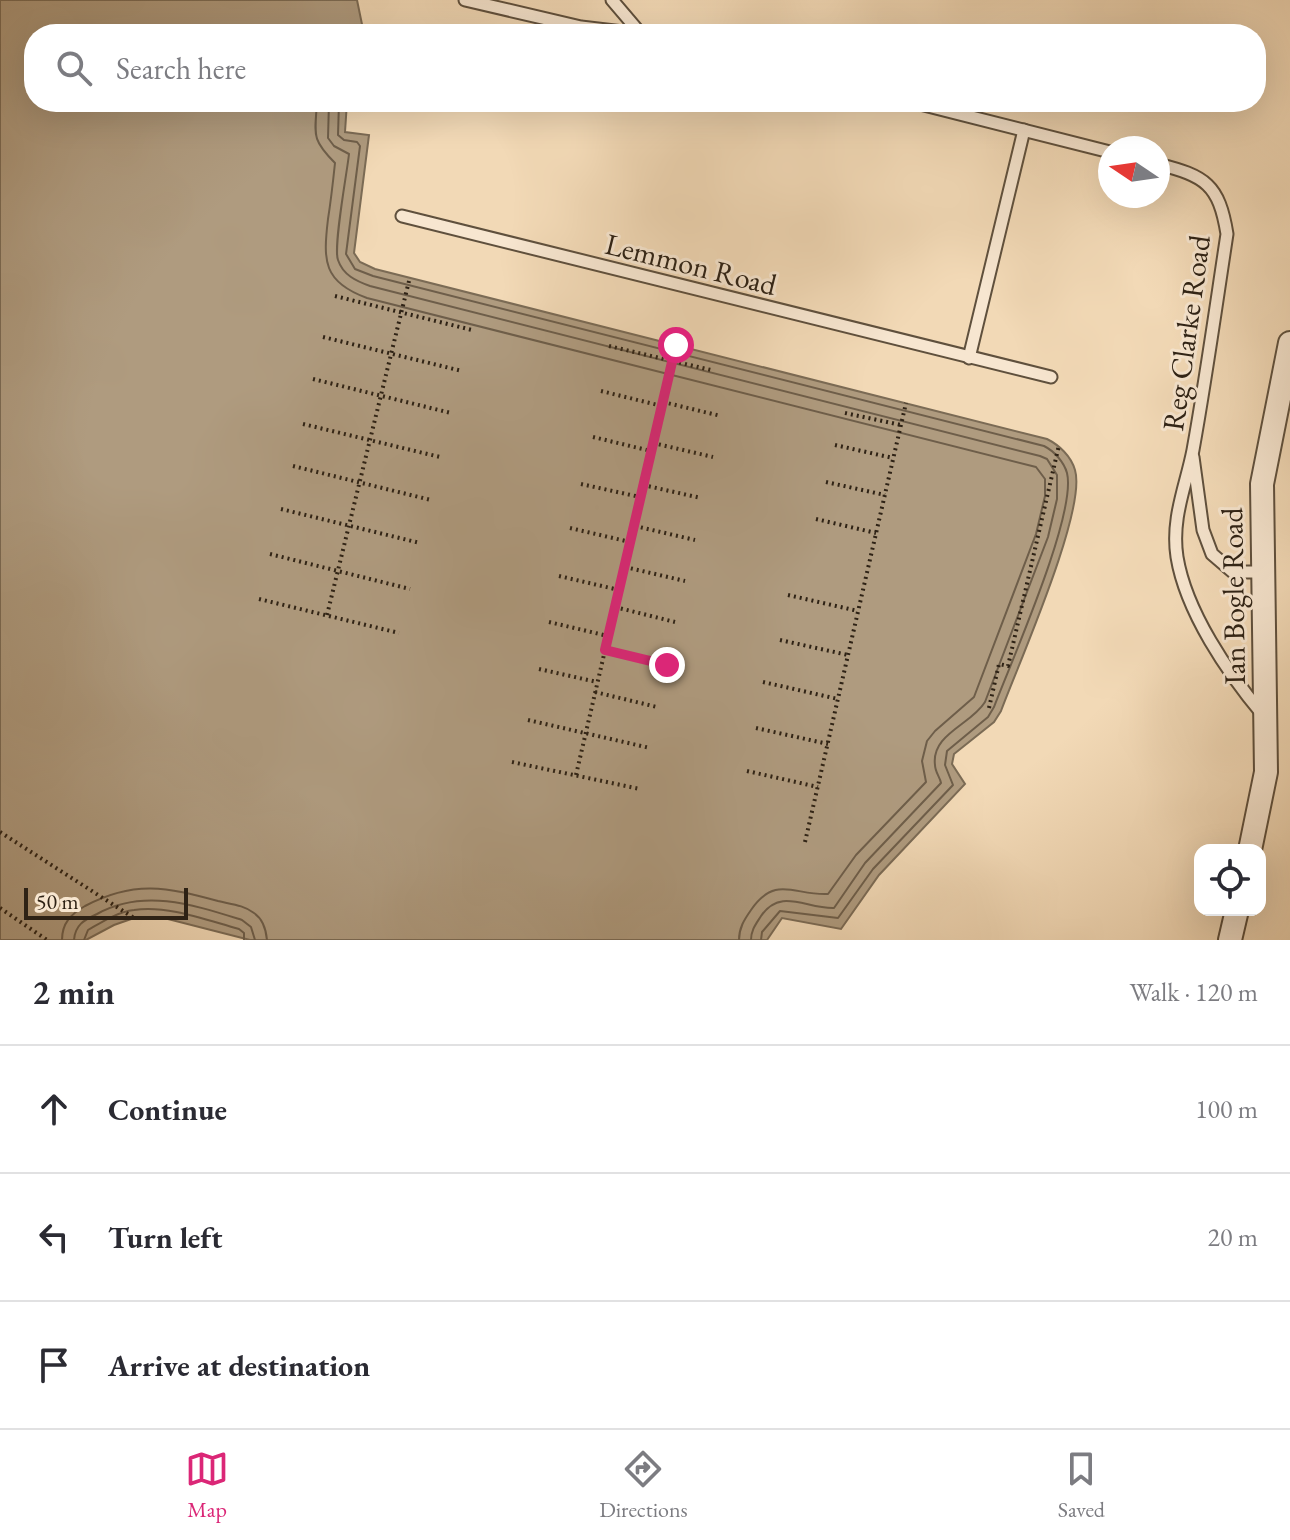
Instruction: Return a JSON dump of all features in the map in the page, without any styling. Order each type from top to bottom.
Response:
[{"type":"street","name":"Ian Bogle Road","points":[[1251,844],[1266,772],[1262,484],[1290,343]]},
{"type":"street","points":[[1230,940],[1236,916]]},
{"type":"lane","points":[[465,0],[568,24]]},
{"type":"lane","points":[[612,0],[632,24]]},
{"type":"lane","points":[[952,112],[1098,149]]},
{"type":"lane","points":[[969,358],[1024,130]]},
{"type":"lane","name":"Reg Clarke Road","points":[[1170,167],[1208,183],[1223,207],[1227,234],[1192,453]]},
{"type":"lane","name":"Lemmon Road","points":[[402,216],[1051,377]]},
{"type":"lane","points":[[1192,453],[1203,530],[1212,554],[1233,572],[1261,572]]},
{"type":"lane","points":[[1192,453],[1179,496],[1175,529],[1182,578],[1229,675],[1265,718]]},
{"type":"path","points":[[327,615],[410,277]]},
{"type":"path","points":[[335,296],[472,330]]},
{"type":"path","points":[[323,337],[462,371]]},
{"type":"path","points":[[576,775],[676,345]]},
{"type":"path","points":[[609,346],[711,370]]},
{"type":"path","points":[[313,379],[451,413]]},
{"type":"path","points":[[601,391],[721,416]]},
{"type":"path","points":[[805,842],[906,403]]},
{"type":"path","points":[[845,413],[901,425]]},
{"type":"path","points":[[303,424],[440,457]]},
{"type":"path","points":[[593,437],[651,451]]},
{"type":"path","points":[[653,443],[713,457]]},
{"type":"path","points":[[835,445],[893,458]]},
{"type":"path","points":[[989,708],[999,664],[1008,666],[1059,445]]},
{"type":"path","points":[[293,466],[431,500]]},
{"type":"path","points":[[826,482],[885,495]]},
{"type":"path","points":[[581,484],[640,497]]},
{"type":"path","points":[[643,485],[701,498]]},
{"type":"path","points":[[281,509],[420,543]]},
{"type":"path","points":[[816,519],[876,533]]},
{"type":"path","points":[[634,526],[695,540]]},
{"type":"path","points":[[570,528],[630,542]]},
{"type":"path","points":[[270,554],[410,589]]},
{"type":"path","points":[[624,567],[685,581]]},
{"type":"path","points":[[559,576],[619,590]]},
{"type":"path","points":[[788,595],[858,611]]},
{"type":"path","points":[[259,599],[399,633]]},
{"type":"path","points":[[615,607],[675,622]]},
{"type":"path","points":[[549,622],[608,636]]},
{"type":"path","points":[[780,640],[848,655]]},
{"type":"path","points":[[605,650],[667,665]]},
{"type":"path","points":[[539,669],[597,682]]},
{"type":"path","points":[[763,682],[838,699]]},
{"type":"path","points":[[595,692],[657,707]]},
{"type":"path","points":[[528,720],[650,748]]},
{"type":"path","points":[[756,728],[828,744]]},
{"type":"path","points":[[512,762],[640,789]]},
{"type":"path","points":[[747,771],[818,787]]},
{"type":"path","points":[[0,832],[134,918]]},
{"type":"path","points":[[0,908],[47,940]]},
{"type":"water","points":[[0,0],[357,0],[362,24],[24,24],[24,112],[346,112],[345,132],[369,135],[354,253],[360,262],[375,269],[1047,439],[1071,460],[1076,490],[1071,518],[1049,588],[1001,711],[994,722],[954,754],[952,764],[965,784],[879,875],[841,929],[782,918],[767,940],[250,940],[164,918],[134,918],[86,940],[0,940]]},
{"type":"route","points":[[667,665],[605,650],[676,345]]}]
